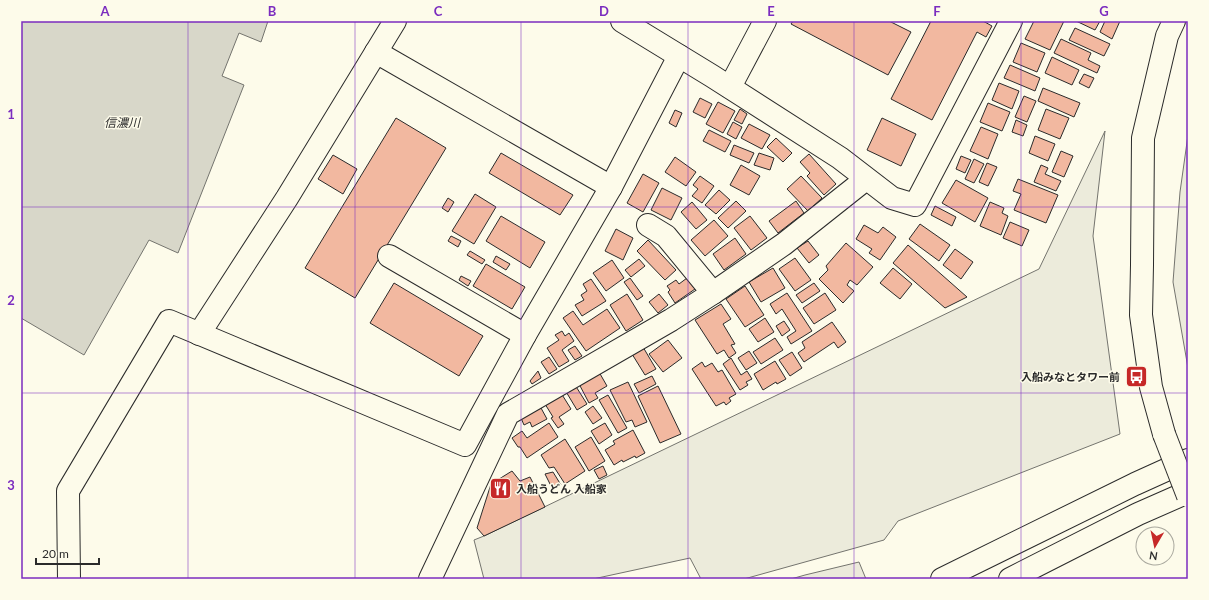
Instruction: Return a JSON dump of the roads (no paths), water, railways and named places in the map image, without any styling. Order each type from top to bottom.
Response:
[{"type":"street","points":[[199,334],[287,198],[395,21]]},
{"type":"street","points":[[622,21],[730,87],[840,158],[892,198],[915,205],[1011,21]]},
{"type":"street","points":[[730,87],[765,21]]},
{"type":"street","points":[[1174,21],[1166,36],[1143,138],[1140,315],[1151,387],[1164,434],[1188,496]]},
{"type":"street","points":[[376,52],[611,187]]},
{"type":"street","points":[[69,579],[68,491],[169,321],[465,445],[525,335],[611,187],[679,56]]},
{"type":"street","points":[[430,579],[508,414],[671,320],[784,244],[866,179]]},
{"type":"street","points":[[648,225],[666,236],[712,293]]},
{"type":"street","points":[[389,256],[525,335]]},
{"type":"street","points":[[942,579],[1188,460]]},
{"type":"street","points":[[1010,579],[1138,514],[1188,492]]},
{"type":"water","name":"信濃川","points":[[21,21],[268,21],[261,42],[239,33],[222,76],[244,85],[178,253],[149,240],[84,355],[21,318]]},
{"type":"place","name":"入船みなとタワー前","points":[[1136,376]]},
{"type":"place","name":"入船うどん 入船家","points":[[500,488]]}]
